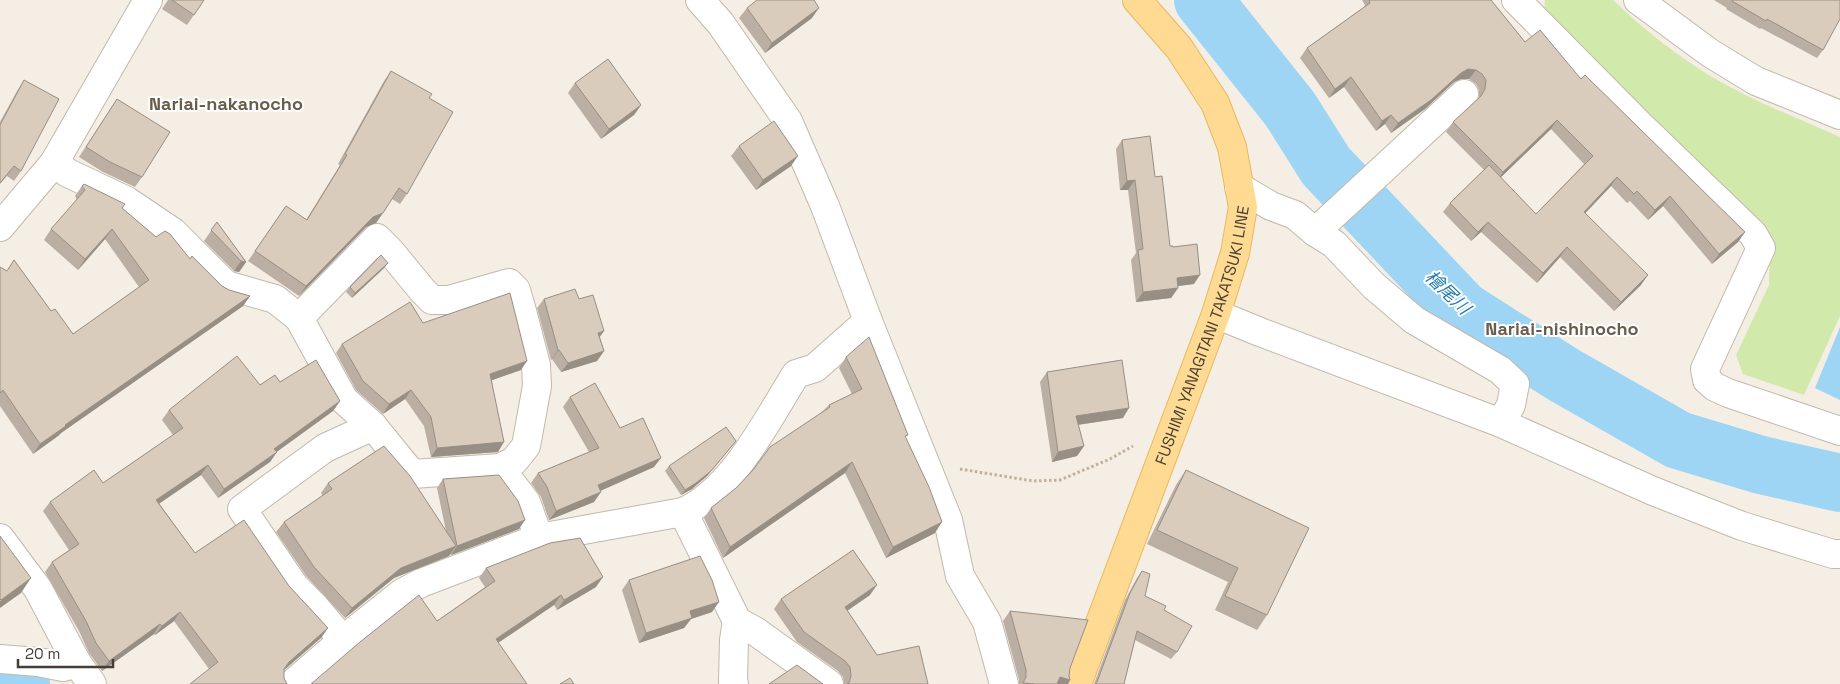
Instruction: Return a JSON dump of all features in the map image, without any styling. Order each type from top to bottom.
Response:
[{"type":"main road","name":"FUSHIMI YANAGITANI TAKATSUKI LINE","points":[[1077,684],[1216,314],[1235,253],[1243,207],[1232,148],[1215,103],[1180,48],[1138,0]]},
{"type":"street","points":[[0,227],[54,163],[148,0]]},
{"type":"street","points":[[700,0],[720,24],[788,121],[825,206],[868,321],[948,520],[960,576],[987,622],[1004,684]]},
{"type":"street","points":[[1516,0],[1640,125],[1753,234],[1761,248],[1705,369],[1707,380],[1715,388],[1728,393],[1840,431]]},
{"type":"street","points":[[1638,0],[1710,53],[1756,81],[1840,115]]},
{"type":"street","points":[[1314,232],[1464,94]]},
{"type":"street","points":[[54,163],[68,172],[127,201],[173,232],[226,285],[275,299],[298,318],[344,400],[373,426],[412,474],[500,468],[514,461],[526,446],[537,386],[536,366],[516,290],[509,283],[449,300],[432,300],[377,238],[298,318]]},
{"type":"street","points":[[1239,188],[1271,206],[1295,215],[1314,232],[1334,244],[1374,286],[1414,320],[1500,370],[1515,384],[1511,405],[1500,423]]},
{"type":"street","points":[[1216,314],[1500,423],[1653,491],[1742,526],[1833,554],[1840,554]]},
{"type":"street","points":[[292,684],[402,593],[422,583],[539,538],[683,512],[705,500],[724,482],[744,457],[796,374],[815,368],[868,321]]},
{"type":"street","points":[[343,640],[295,587],[242,509],[325,448],[373,426]]},
{"type":"street","points":[[500,468],[526,502],[539,538]]},
{"type":"street","points":[[683,512],[737,622],[726,683]]},
{"type":"street","points":[[0,538],[38,589],[85,674]]},
{"type":"street","points":[[737,622],[755,631],[829,684]]},
{"type":"street","points":[[0,659],[38,662],[85,674]]},
{"type":"path","points":[[926,464],[980,471],[1033,481],[1060,480],[1110,459],[1134,445]]},
{"type":"green space","points":[[1545,0],[1613,0],[1660,41],[1712,77],[1759,102],[1840,137],[1840,316],[1804,395],[1743,374],[1736,355],[1769,285],[1770,242],[1544,12]]},
{"type":"water","points":[[1840,327],[1840,400],[1815,388]]},
{"type":"building","points":[[172,0],[204,0],[194,15]]},
{"type":"building","points":[[757,0],[814,0],[819,8],[772,43],[747,8]]},
{"type":"building","points":[[1369,0],[1491,0],[1525,42],[1540,30],[1581,79],[1585,75],[1745,232],[1719,254],[1670,196],[1655,210],[1637,191],[1634,194],[1617,177],[1584,212],[1648,275],[1621,302],[1567,247],[1543,273],[1488,222],[1478,232],[1450,203],[1489,165],[1536,214],[1593,156],[1557,120],[1503,172],[1453,122],[1481,96],[1485,89],[1486,80],[1476,70],[1468,69],[1461,73],[1431,100],[1398,123],[1391,115],[1382,121],[1351,77],[1335,89],[1307,48],[1370,3]]},
{"type":"building","points":[[1733,0],[1840,0],[1840,19],[1823,50],[1767,19],[1766,21]]},
{"type":"building","points":[[608,59],[641,105],[609,129],[575,83]]},
{"type":"building","points":[[391,71],[432,94],[429,98],[453,112],[407,194],[399,188],[383,213],[373,217],[306,286],[255,251],[286,206],[307,220],[347,155],[345,154]]},
{"type":"building","points":[[24,80],[59,99],[21,171],[14,166],[0,183],[0,125]]},
{"type":"building","points":[[117,99],[170,132],[142,177],[110,162],[86,147]]},
{"type":"building","points":[[774,121],[798,156],[763,180],[739,146]]},
{"type":"building","points":[[1150,136],[1155,177],[1162,176],[1170,246],[1197,244],[1200,275],[1177,278],[1178,288],[1143,292],[1138,250],[1143,249],[1135,180],[1127,181],[1122,140]]},
{"type":"building","points":[[84,184],[125,204],[122,208],[156,237],[165,231],[170,234],[190,259],[192,256],[222,286],[250,296],[40,444],[3,390],[0,393],[0,267],[7,271],[14,260],[51,311],[55,309],[73,334],[149,280],[112,229],[85,259],[51,229],[85,190],[82,186]]},
{"type":"building","points":[[217,222],[246,262],[241,261],[211,230]]},
{"type":"building","points":[[381,255],[388,263],[355,293],[350,287]]},
{"type":"building","points":[[575,289],[579,299],[593,295],[604,331],[598,333],[604,351],[568,363],[558,350],[544,299]]},
{"type":"building","points":[[510,293],[527,361],[490,374],[504,442],[437,448],[431,417],[411,390],[389,404],[363,381],[342,344],[410,302],[423,323]]},
{"type":"building","points":[[869,337],[908,435],[905,436],[929,487],[942,522],[893,547],[852,462],[730,547],[711,508],[736,488],[753,470],[770,447],[830,407],[829,405],[862,389],[846,357]]},
{"type":"building","points":[[237,356],[260,385],[275,375],[280,382],[316,360],[340,401],[274,449],[277,452],[224,489],[208,465],[156,500],[195,553],[244,520],[289,586],[328,628],[289,662],[284,669],[284,678],[287,684],[190,684],[218,662],[180,612],[109,661],[96,643],[86,621],[52,562],[79,544],[50,502],[94,470],[103,483],[183,428],[169,410]]},
{"type":"building","points":[[1122,360],[1129,408],[1076,416],[1084,446],[1058,452],[1047,372]]},
{"type":"building","points":[[595,383],[620,428],[643,418],[661,458],[598,485],[601,492],[556,511],[547,487],[538,473],[599,448],[570,397]]},
{"type":"building","points":[[726,427],[736,441],[711,471],[685,490],[669,466]]},
{"type":"building","points":[[384,446],[410,476],[456,546],[401,568],[352,608],[314,567],[284,522],[332,489],[328,483]]},
{"type":"building","points":[[1186,470],[1309,528],[1267,615],[1225,596],[1238,568],[1157,530]]},
{"type":"building","points":[[499,475],[518,501],[525,520],[457,546],[443,479]]},
{"type":"building","points":[[0,536],[31,578],[1,600],[0,599]]},
{"type":"building","points":[[580,538],[603,577],[564,600],[561,595],[496,639],[527,684],[311,684],[419,595],[437,621],[495,581],[486,568],[550,543]]},
{"type":"building","points":[[853,550],[877,585],[845,607],[877,655],[919,646],[928,684],[847,684],[851,676],[850,667],[845,661],[804,632],[781,599]]},
{"type":"building","points":[[700,556],[712,580],[719,602],[690,611],[692,618],[646,633],[629,580]]},
{"type":"building","points":[[1142,571],[1150,574],[1145,596],[1166,606],[1164,610],[1192,626],[1177,652],[1137,631],[1124,684],[1095,684],[1130,593]]},
{"type":"building","points":[[1010,611],[1088,620],[1070,668],[1070,680],[1060,677],[1057,684],[1023,683],[1026,677],[1026,670]]},
{"type":"building","points":[[797,665],[823,684],[769,684]]},
{"type":"building","points":[[570,678],[574,684],[560,684]]},
{"type":"waterway","name":"檜尾川","points":[[1203,0],[1290,109],[1326,166],[1462,310],[1564,375],[1678,440],[1761,465],[1840,483]]},
{"type":"waterway","points":[[0,679],[14,680],[21,684]]},
{"type":"district","name":"Nariai-nakanocho","points":[[226,103]]},
{"type":"district","name":"Nariai-nishinocho","points":[[1562,328]]}]
